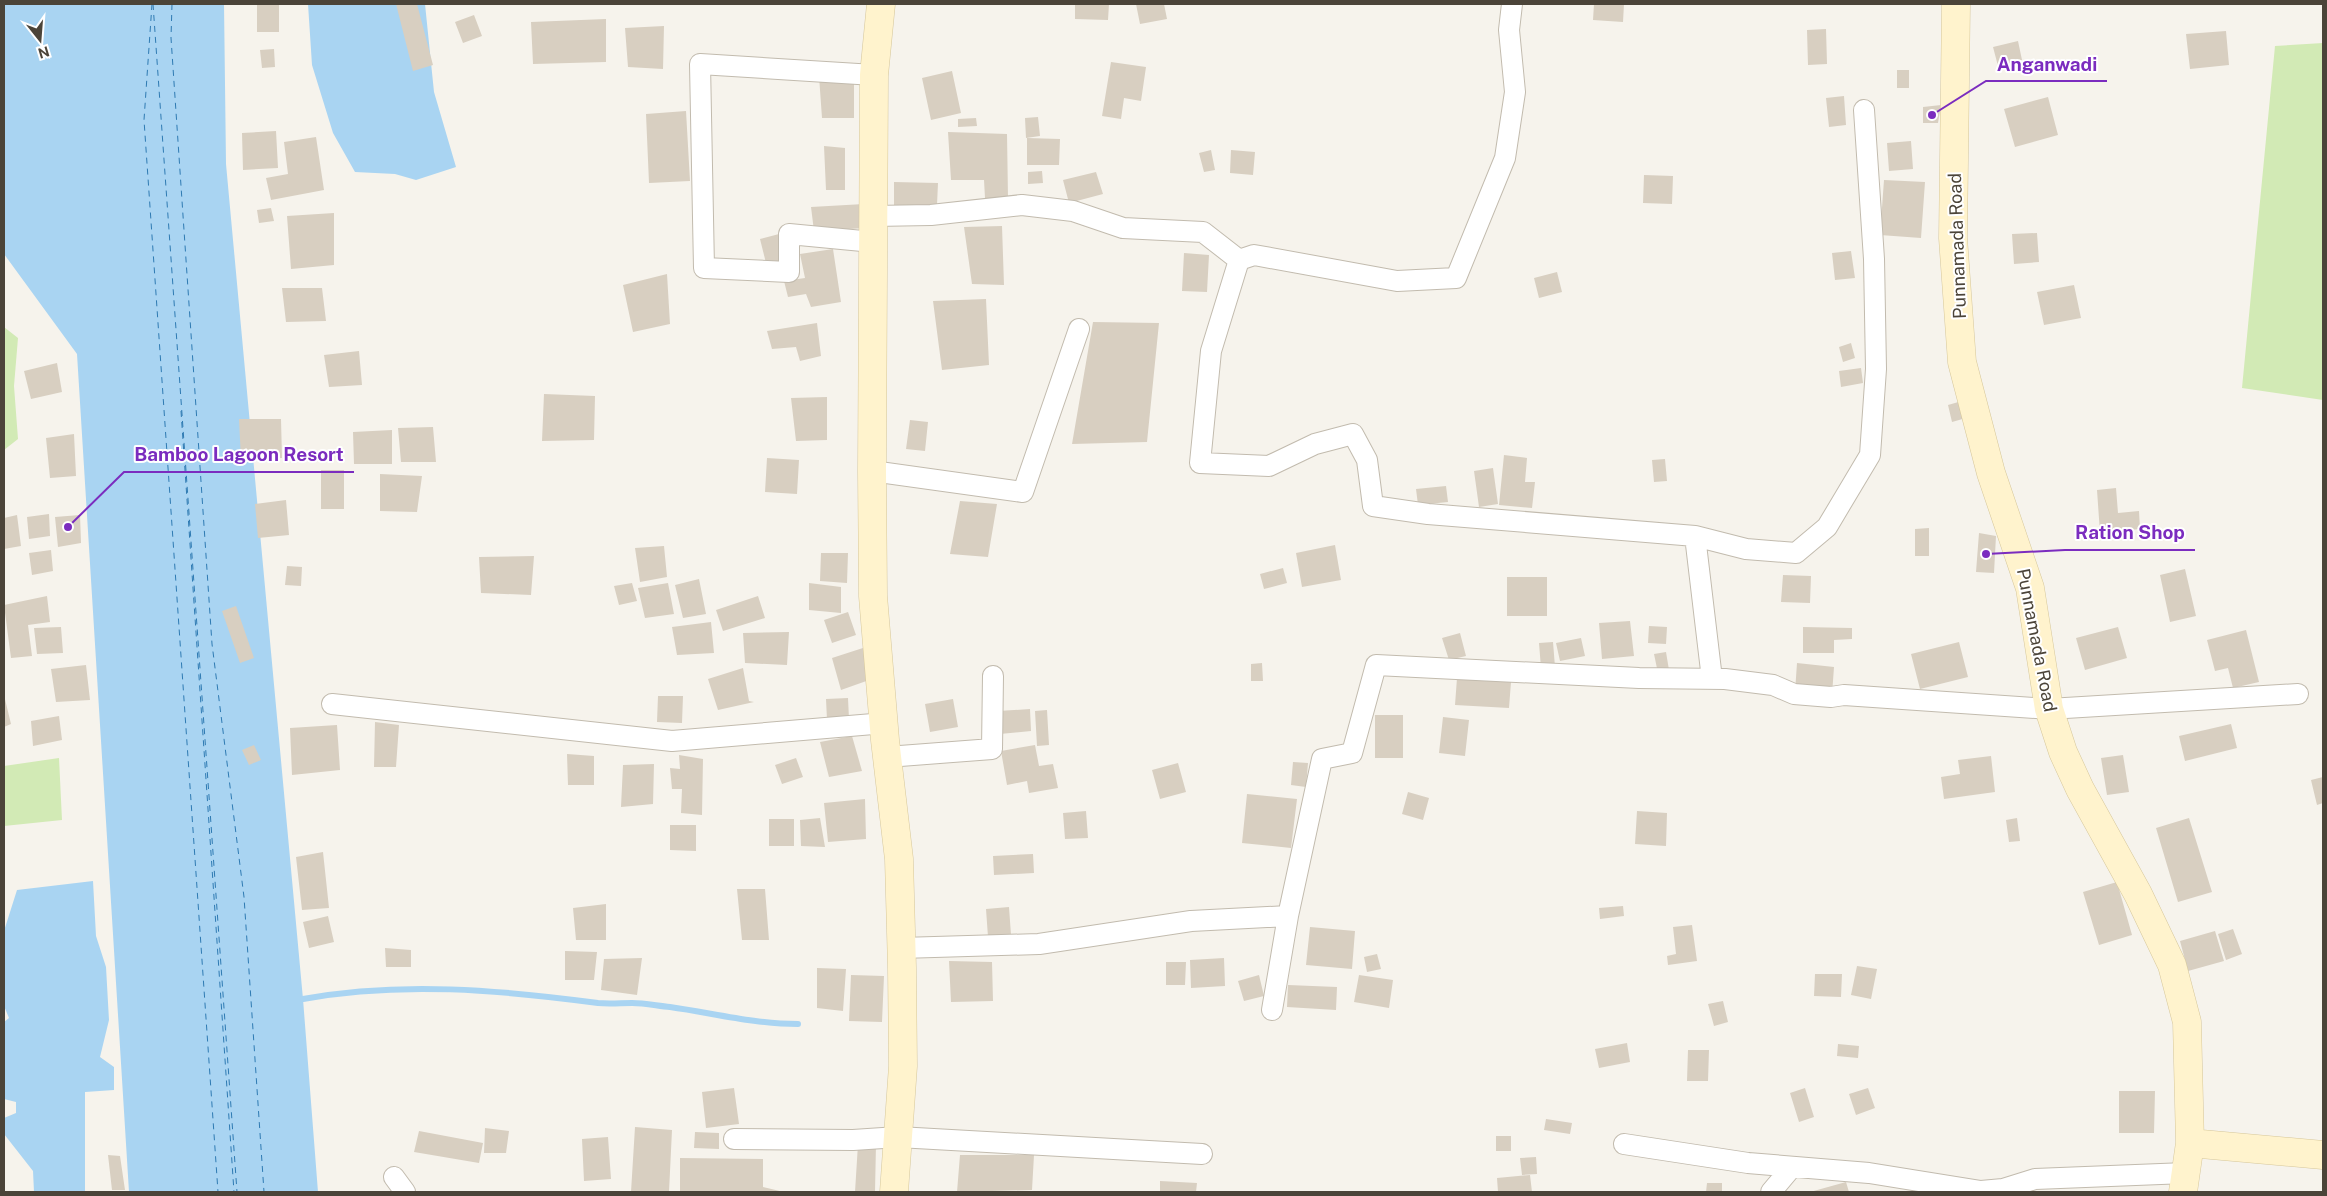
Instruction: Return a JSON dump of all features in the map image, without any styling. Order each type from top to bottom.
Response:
[{"type":"main road","points":[[881,4],[874,75],[873,596],[887,757],[899,859],[903,1066],[894,1192]]},
{"type":"main road","name":"Punnamada Road","points":[[1956,5],[1953,238],[1962,362],[1991,473],[2030,588],[2049,709],[2063,752],[2080,789],[2138,894],[2172,965],[2187,1022],[2190,1143],[2184,1183]]},
{"type":"main road","points":[[2190,1143],[2323,1155]]},
{"type":"street","points":[[1239,260],[1254,255],[1397,281],[1456,278],[1505,158],[1515,92],[1509,30],[1512,4]]},
{"type":"street","points":[[874,75],[700,64],[704,268],[788,272],[789,234],[873,229],[931,215],[1022,205],[1073,211],[1123,228],[1203,232],[1239,260]]},
{"type":"street","points":[[1239,260],[1211,351],[1200,463],[1269,466],[1315,444],[1353,434],[1367,460],[1373,506],[1428,514],[1696,536],[1746,549],[1796,553],[1827,527],[1870,454],[1876,369],[1874,260],[1864,110]]},
{"type":"street","points":[[872,471],[1023,492],[1079,329]]},
{"type":"street","points":[[1696,536],[1712,679]]},
{"type":"street","points":[[1272,1010],[1288,916],[1322,759],[1352,753],[1376,665],[1640,678],[1712,679],[1773,685],[1794,694],[1831,697],[1844,695],[2049,709],[2298,694]]},
{"type":"street","points":[[887,757],[992,749],[993,676]]},
{"type":"street","points":[[332,704],[672,741],[885,723]]},
{"type":"street","points":[[901,948],[1039,944],[1191,920],[1288,916]]},
{"type":"street","points":[[734,1139],[853,1140],[898,1137],[1202,1154]]},
{"type":"street","points":[[1624,1144],[1792,1167],[1869,1173],[1981,1191],[2003,1189],[2035,1179],[2184,1183]]},
{"type":"street","points":[[1771,1192],[1792,1167]]},
{"type":"green space","points":[[2323,43],[2323,400],[2242,388],[2275,46]]},
{"type":"green space","points":[[4,327],[18,338],[14,386],[18,439],[4,450]]},
{"type":"green space","points":[[59,758],[62,820],[4,826],[4,766]]},
{"type":"water","points":[[4,4],[224,4],[226,164],[303,999],[318,1192],[129,1192],[77,354],[4,254]]},
{"type":"water","points":[[308,4],[425,4],[434,92],[456,167],[416,180],[395,174],[355,172],[333,133],[312,65]]},
{"type":"water","points":[[93,881],[96,936],[106,967],[109,1020],[100,1057],[114,1067],[114,1090],[85,1092],[85,1192],[34,1192],[33,1171],[4,1134],[4,1118],[16,1113],[16,1102],[4,1099],[4,1022],[9,1018],[4,1006],[4,931],[17,890]]},
{"type":"building","points":[[257,4],[279,4],[279,32],[257,32]]},
{"type":"building","points":[[396,4],[417,4],[433,65],[413,71]]},
{"type":"building","points":[[1075,4],[1109,4],[1108,20],[1075,19]]},
{"type":"building","points":[[1136,4],[1164,4],[1167,19],[1140,24]]},
{"type":"building","points":[[1594,4],[1624,4],[1623,22],[1593,20]]},
{"type":"building","points":[[474,15],[482,36],[463,43],[455,22]]},
{"type":"building","points":[[606,19],[606,62],[533,64],[531,22]]},
{"type":"building","points":[[664,26],[663,69],[628,67],[625,28]]},
{"type":"building","points":[[1826,29],[1827,64],[1808,65],[1807,30]]},
{"type":"building","points":[[2226,31],[2229,65],[2190,69],[2186,34]]},
{"type":"building","points":[[2018,41],[2022,60],[1998,66],[1993,47]]},
{"type":"building","points":[[274,49],[275,67],[262,68],[260,50]]},
{"type":"building","points":[[1111,62],[1146,67],[1141,101],[1124,98],[1121,119],[1102,116]]},
{"type":"building","points":[[1897,70],[1909,70],[1909,88],[1897,88]]},
{"type":"building","points":[[952,71],[961,113],[931,120],[922,78]]},
{"type":"building","points":[[819,76],[854,77],[854,118],[822,118]]},
{"type":"building","points":[[1844,96],[1846,125],[1829,127],[1826,98]]},
{"type":"building","points":[[2048,97],[2058,135],[2015,147],[2004,109]]},
{"type":"building","points":[[1941,105],[1938,123],[1923,123],[1923,107]]},
{"type":"building","points":[[686,111],[690,181],[649,183],[646,114]]},
{"type":"building","points":[[1038,117],[1040,136],[1026,138],[1025,118]]},
{"type":"building","points":[[976,118],[977,126],[958,127],[958,119]]},
{"type":"building","points":[[276,131],[278,168],[243,170],[242,133]]},
{"type":"building","points":[[948,132],[1007,134],[1008,198],[985,198],[984,180],[951,180]]},
{"type":"building","points":[[316,137],[324,190],[271,200],[266,178],[288,174],[284,142]]},
{"type":"building","points":[[1027,138],[1060,139],[1059,165],[1027,165]]},
{"type":"building","points":[[1911,141],[1913,169],[1889,171],[1887,143]]},
{"type":"building","points":[[824,146],[845,148],[845,190],[826,190]]},
{"type":"building","points":[[1211,150],[1215,170],[1204,172],[1199,153]]},
{"type":"building","points":[[1231,150],[1255,152],[1253,175],[1230,173]]},
{"type":"building","points":[[1042,171],[1043,183],[1028,184],[1028,172]]},
{"type":"building","points":[[1096,172],[1103,194],[1069,203],[1063,180]]},
{"type":"building","points":[[1644,175],[1673,176],[1672,204],[1643,203]]},
{"type":"building","points":[[1884,180],[1925,182],[1921,238],[1880,235]]},
{"type":"building","points":[[894,182],[938,183],[937,205],[894,205]]},
{"type":"building","points":[[864,204],[866,228],[814,231],[811,207]]},
{"type":"building","points":[[271,208],[274,221],[259,223],[257,210]]},
{"type":"building","points":[[334,213],[334,265],[291,269],[287,216]]},
{"type":"building","points":[[1002,226],[1004,285],[972,284],[964,227]]},
{"type":"building","points":[[2037,233],[2039,262],[2014,264],[2012,234]]},
{"type":"building","points":[[779,234],[786,263],[767,267],[760,239]]},
{"type":"building","points":[[833,249],[841,302],[811,307],[806,294],[788,297],[784,281],[805,278],[800,254]]},
{"type":"building","points":[[1851,251],[1855,278],[1835,280],[1832,253]]},
{"type":"building","points":[[1184,253],[1209,255],[1207,292],[1182,291]]},
{"type":"building","points":[[1557,272],[1562,292],[1539,298],[1534,278]]},
{"type":"building","points":[[667,274],[670,324],[633,332],[623,285]]},
{"type":"building","points":[[2074,285],[2081,318],[2044,325],[2037,292]]},
{"type":"building","points":[[282,288],[322,288],[326,321],[286,322]]},
{"type":"building","points":[[986,299],[989,365],[942,370],[933,301]]},
{"type":"building","points":[[1093,322],[1159,323],[1147,442],[1072,444]]},
{"type":"building","points":[[817,323],[821,356],[800,361],[796,347],[772,349],[767,331]]},
{"type":"building","points":[[1851,343],[1855,358],[1843,362],[1839,347]]},
{"type":"building","points":[[359,351],[362,385],[329,387],[324,355]]},
{"type":"building","points":[[57,363],[62,392],[31,399],[24,371]]},
{"type":"building","points":[[1861,368],[1863,383],[1841,387],[1839,371]]},
{"type":"building","points":[[544,394],[595,396],[594,440],[542,441]]},
{"type":"building","points":[[827,397],[827,440],[796,441],[791,398]]},
{"type":"building","points":[[1962,401],[1966,418],[1952,422],[1948,405]]},
{"type":"building","points":[[239,419],[281,419],[282,458],[241,460]]},
{"type":"building","points":[[910,420],[928,422],[925,451],[906,449]]},
{"type":"building","points":[[433,427],[436,462],[401,462],[398,428]]},
{"type":"building","points":[[392,430],[392,464],[354,464],[353,432]]},
{"type":"building","points":[[74,434],[76,476],[50,478],[46,438]]},
{"type":"building","points":[[1504,455],[1527,458],[1525,482],[1535,482],[1532,508],[1499,505]]},
{"type":"building","points":[[767,458],[799,460],[797,494],[765,492]]},
{"type":"building","points":[[1665,459],[1667,481],[1654,482],[1652,460]]},
{"type":"building","points":[[1493,468],[1498,504],[1479,507],[1474,471]]},
{"type":"building","points":[[321,470],[344,470],[344,509],[321,509]]},
{"type":"building","points":[[380,474],[422,476],[417,512],[380,511]]},
{"type":"building","points":[[1446,486],[1448,502],[1418,505],[1416,489]]},
{"type":"building","points":[[2116,488],[2118,513],[2139,511],[2140,529],[2100,533],[2097,490]]},
{"type":"building","points":[[286,500],[289,535],[258,538],[255,504]]},
{"type":"building","points":[[960,501],[997,504],[988,557],[950,554]]},
{"type":"building","points":[[49,514],[50,536],[29,539],[27,517]]},
{"type":"building","points":[[17,515],[21,546],[4,549],[4,518]]},
{"type":"building","points":[[80,515],[81,543],[58,547],[55,517]]},
{"type":"building","points":[[1929,528],[1929,556],[1915,556],[1915,529]]},
{"type":"building","points":[[1979,533],[1996,536],[1994,573],[1976,572]]},
{"type":"building","points":[[1335,545],[1341,580],[1302,587],[1296,553]]},
{"type":"building","points":[[664,546],[667,577],[640,582],[635,548]]},
{"type":"building","points":[[51,550],[53,571],[32,575],[29,553]]},
{"type":"building","points":[[821,553],[848,553],[847,583],[820,581]]},
{"type":"building","points":[[534,556],[531,595],[481,593],[479,557]]},
{"type":"building","points":[[287,566],[302,567],[301,586],[285,585]]},
{"type":"building","points":[[1283,568],[1287,583],[1264,589],[1260,574]]},
{"type":"building","points":[[2185,569],[2196,616],[2170,622],[2160,575]]},
{"type":"building","points":[[1783,575],[1811,576],[1810,603],[1781,602]]},
{"type":"building","points":[[1507,577],[1547,577],[1547,616],[1507,616]]},
{"type":"building","points":[[699,579],[706,614],[683,618],[675,585]]},
{"type":"building","points":[[632,583],[637,601],[619,605],[614,586]]},
{"type":"building","points":[[668,583],[674,614],[645,618],[638,588]]},
{"type":"building","points":[[809,583],[841,587],[841,613],[809,610]]},
{"type":"building","points":[[47,596],[50,622],[28,625],[32,656],[11,658],[4,605]]},
{"type":"building","points":[[758,596],[765,618],[723,631],[716,610]]},
{"type":"building","points":[[236,606],[254,658],[240,663],[222,611]]},
{"type":"building","points":[[848,612],[856,635],[832,643],[824,620]]},
{"type":"building","points":[[1630,621],[1634,656],[1602,659],[1599,623]]},
{"type":"building","points":[[711,622],[714,653],[677,655],[672,627]]},
{"type":"building","points":[[1649,626],[1667,627],[1666,644],[1648,643]]},
{"type":"building","points":[[61,627],[63,653],[37,654],[34,628]]},
{"type":"building","points":[[1803,627],[1852,628],[1852,639],[1834,640],[1834,653],[1803,653]]},
{"type":"building","points":[[2118,627],[2127,658],[2085,670],[2076,638]]},
{"type":"building","points":[[2246,630],[2259,682],[2233,688],[2228,668],[2215,671],[2207,640]]},
{"type":"building","points":[[789,632],[787,665],[745,663],[743,633]]},
{"type":"building","points":[[1460,633],[1466,656],[1449,660],[1442,638]]},
{"type":"building","points":[[1581,638],[1585,656],[1560,661],[1556,643]]},
{"type":"building","points":[[1553,642],[1555,667],[1541,668],[1539,643]]},
{"type":"building","points":[[1959,642],[1968,677],[1920,689],[1911,654]]},
{"type":"building","points":[[866,647],[872,679],[841,690],[832,658]]},
{"type":"building","points":[[1666,652],[1670,676],[1659,678],[1654,654]]},
{"type":"building","points":[[1262,663],[1263,681],[1251,681],[1251,664]]},
{"type":"building","points":[[1797,663],[1834,667],[1832,695],[1795,692]]},
{"type":"building","points":[[86,665],[90,700],[56,702],[51,669]]},
{"type":"building","points":[[743,668],[749,701],[754,702],[718,710],[708,679]]},
{"type":"building","points":[[1457,678],[1511,682],[1509,708],[1455,705]]},
{"type":"building","points":[[4,695],[11,724],[4,727]]},
{"type":"building","points":[[658,696],[683,696],[682,723],[657,722]]},
{"type":"building","points":[[848,698],[849,719],[827,720],[826,699]]},
{"type":"building","points":[[953,699],[958,727],[930,732],[925,704]]},
{"type":"building","points":[[1030,709],[1031,731],[1000,734],[998,711]]},
{"type":"building","points":[[1047,710],[1049,745],[1037,746],[1035,711]]},
{"type":"building","points":[[1375,715],[1403,715],[1403,758],[1375,758]]},
{"type":"building","points":[[59,716],[62,740],[33,746],[31,721]]},
{"type":"building","points":[[1443,717],[1469,720],[1465,756],[1439,753]]},
{"type":"building","points":[[375,722],[399,725],[396,767],[374,767]]},
{"type":"building","points":[[2231,724],[2237,748],[2185,761],[2179,736]]},
{"type":"building","points":[[337,725],[340,770],[292,775],[290,728]]},
{"type":"building","points":[[852,736],[862,771],[829,777],[820,742]]},
{"type":"building","points":[[254,745],[261,760],[249,765],[242,750]]},
{"type":"building","points":[[1035,745],[1039,766],[1053,764],[1058,788],[1029,793],[1027,781],[1007,785],[1001,751]]},
{"type":"building","points":[[567,754],[594,756],[594,785],[568,785]]},
{"type":"building","points":[[679,755],[703,759],[702,815],[681,813],[682,789],[672,789],[670,768],[680,769]]},
{"type":"building","points":[[2123,755],[2129,792],[2107,795],[2101,758]]},
{"type":"building","points":[[1991,756],[1995,792],[1944,799],[1941,777],[1960,774],[1958,760]]},
{"type":"building","points":[[796,758],[803,777],[782,784],[775,765]]},
{"type":"building","points":[[1293,762],[1308,763],[1306,787],[1291,785]]},
{"type":"building","points":[[1178,763],[1186,792],[1160,799],[1152,770]]},
{"type":"building","points":[[654,764],[653,804],[621,807],[623,765]]},
{"type":"building","points":[[2323,777],[2323,803],[2317,805],[2311,780]]},
{"type":"building","points":[[1408,792],[1429,798],[1423,820],[1402,814]]},
{"type":"building","points":[[1247,794],[1297,799],[1291,848],[1242,843]]},
{"type":"building","points":[[865,799],[866,839],[828,842],[824,803]]},
{"type":"building","points":[[1086,811],[1088,838],[1065,839],[1063,813]]},
{"type":"building","points":[[1637,811],[1667,813],[1666,846],[1635,844]]},
{"type":"building","points":[[820,818],[825,847],[801,846],[800,820]]},
{"type":"building","points":[[2017,818],[2020,841],[2009,842],[2006,820]]},
{"type":"building","points":[[2189,818],[2212,892],[2178,902],[2156,828]]},
{"type":"building","points":[[769,819],[794,819],[794,846],[769,846]]},
{"type":"building","points":[[670,825],[696,825],[696,851],[670,850]]},
{"type":"building","points":[[323,852],[329,908],[302,910],[296,857]]},
{"type":"building","points":[[1033,854],[1034,873],[994,875],[993,856]]},
{"type":"building","points":[[2117,882],[2132,935],[2099,945],[2083,892]]},
{"type":"building","points":[[737,889],[765,889],[769,940],[742,940]]},
{"type":"building","points":[[606,904],[606,940],[576,940],[573,908]]},
{"type":"building","points":[[1623,906],[1624,916],[1600,919],[1599,908]]},
{"type":"building","points":[[1009,907],[1011,935],[988,937],[986,909]]},
{"type":"building","points":[[328,916],[334,942],[309,948],[303,922]]},
{"type":"building","points":[[1692,925],[1697,961],[1668,965],[1667,956],[1676,954],[1673,927]]},
{"type":"building","points":[[1310,927],[1355,931],[1352,969],[1306,965]]},
{"type":"building","points":[[2233,929],[2242,954],[2226,960],[2218,934]]},
{"type":"building","points":[[2215,931],[2224,961],[2188,971],[2180,941]]},
{"type":"building","points":[[385,948],[411,950],[411,967],[386,967]]},
{"type":"building","points":[[565,951],[597,952],[594,980],[565,980]]},
{"type":"building","points":[[1377,954],[1381,969],[1367,972],[1364,957]]},
{"type":"building","points":[[642,958],[637,995],[601,990],[604,959]]},
{"type":"building","points":[[1224,958],[1225,986],[1191,988],[1190,960]]},
{"type":"building","points":[[949,961],[992,962],[993,1001],[951,1002]]},
{"type":"building","points":[[1166,962],[1186,962],[1185,985],[1166,985]]},
{"type":"building","points":[[1857,966],[1877,969],[1871,999],[1851,995]]},
{"type":"building","points":[[817,968],[846,969],[843,1011],[817,1008]]},
{"type":"building","points":[[1815,974],[1842,974],[1841,997],[1814,996]]},
{"type":"building","points":[[851,975],[884,976],[882,1022],[849,1021]]},
{"type":"building","points":[[1259,975],[1264,996],[1244,1001],[1238,981]]},
{"type":"building","points":[[1359,975],[1393,980],[1389,1008],[1354,1002]]},
{"type":"building","points":[[1288,985],[1337,987],[1336,1010],[1287,1007]]},
{"type":"building","points":[[1723,1001],[1728,1022],[1714,1026],[1708,1004]]},
{"type":"building","points":[[1627,1043],[1630,1062],[1599,1068],[1595,1049]]},
{"type":"building","points":[[1838,1044],[1859,1046],[1858,1058],[1837,1056]]},
{"type":"building","points":[[1688,1050],[1709,1050],[1708,1081],[1687,1081]]},
{"type":"building","points":[[734,1088],[739,1124],[706,1128],[702,1092]]},
{"type":"building","points":[[1805,1088],[1814,1117],[1799,1122],[1790,1093]]},
{"type":"building","points":[[1868,1088],[1875,1108],[1856,1115],[1849,1094]]},
{"type":"building","points":[[2119,1091],[2155,1091],[2154,1133],[2119,1133]]},
{"type":"building","points":[[1546,1119],[1572,1123],[1570,1134],[1544,1130]]},
{"type":"building","points":[[635,1127],[672,1130],[669,1192],[631,1192]]},
{"type":"building","points":[[485,1128],[509,1131],[506,1153],[484,1153]]},
{"type":"building","points":[[419,1131],[483,1143],[479,1163],[414,1152]]},
{"type":"building","points":[[695,1132],[719,1133],[719,1149],[694,1148]]},
{"type":"building","points":[[1496,1136],[1511,1136],[1511,1151],[1496,1151]]},
{"type":"building","points":[[608,1137],[611,1179],[584,1181],[582,1139]]},
{"type":"building","points":[[858,1144],[876,1144],[875,1192],[855,1192]]},
{"type":"building","points":[[108,1155],[120,1156],[125,1190],[112,1190]]},
{"type":"building","points":[[960,1155],[1034,1155],[1032,1190],[957,1192]]},
{"type":"building","points":[[1536,1157],[1537,1174],[1522,1175],[1520,1158]]},
{"type":"building","points":[[680,1158],[763,1159],[763,1187],[784,1192],[680,1192]]},
{"type":"building","points":[[1530,1175],[1532,1192],[1498,1192],[1497,1178]]},
{"type":"building","points":[[1160,1181],[1197,1183],[1196,1192],[1160,1192]]},
{"type":"building","points":[[1846,1182],[1849,1192],[1810,1192]]},
{"type":"building","points":[[1707,1183],[1722,1183],[1722,1192],[1706,1192]]},
{"type":"waterway","points":[[303,999],[376,990],[451,989],[525,994],[598,1003],[642,1003],[750,1020],[798,1024]]},
{"type":"ferry route","points":[[152,4],[144,120],[218,1192]]},
{"type":"ferry route","points":[[153,4],[237,1192]]},
{"type":"ferry route","points":[[172,4],[171,38],[212,644],[244,897],[264,1192]]},
{"type":"ferry route","points":[[181,411],[234,1192]]},
{"type":"place","name":"Anganwadi","points":[[1932,115]]},
{"type":"place","name":"Bamboo Lagoon Resort","points":[[68,527]]},
{"type":"place","name":"Ration Shop","points":[[1986,554]]}]
